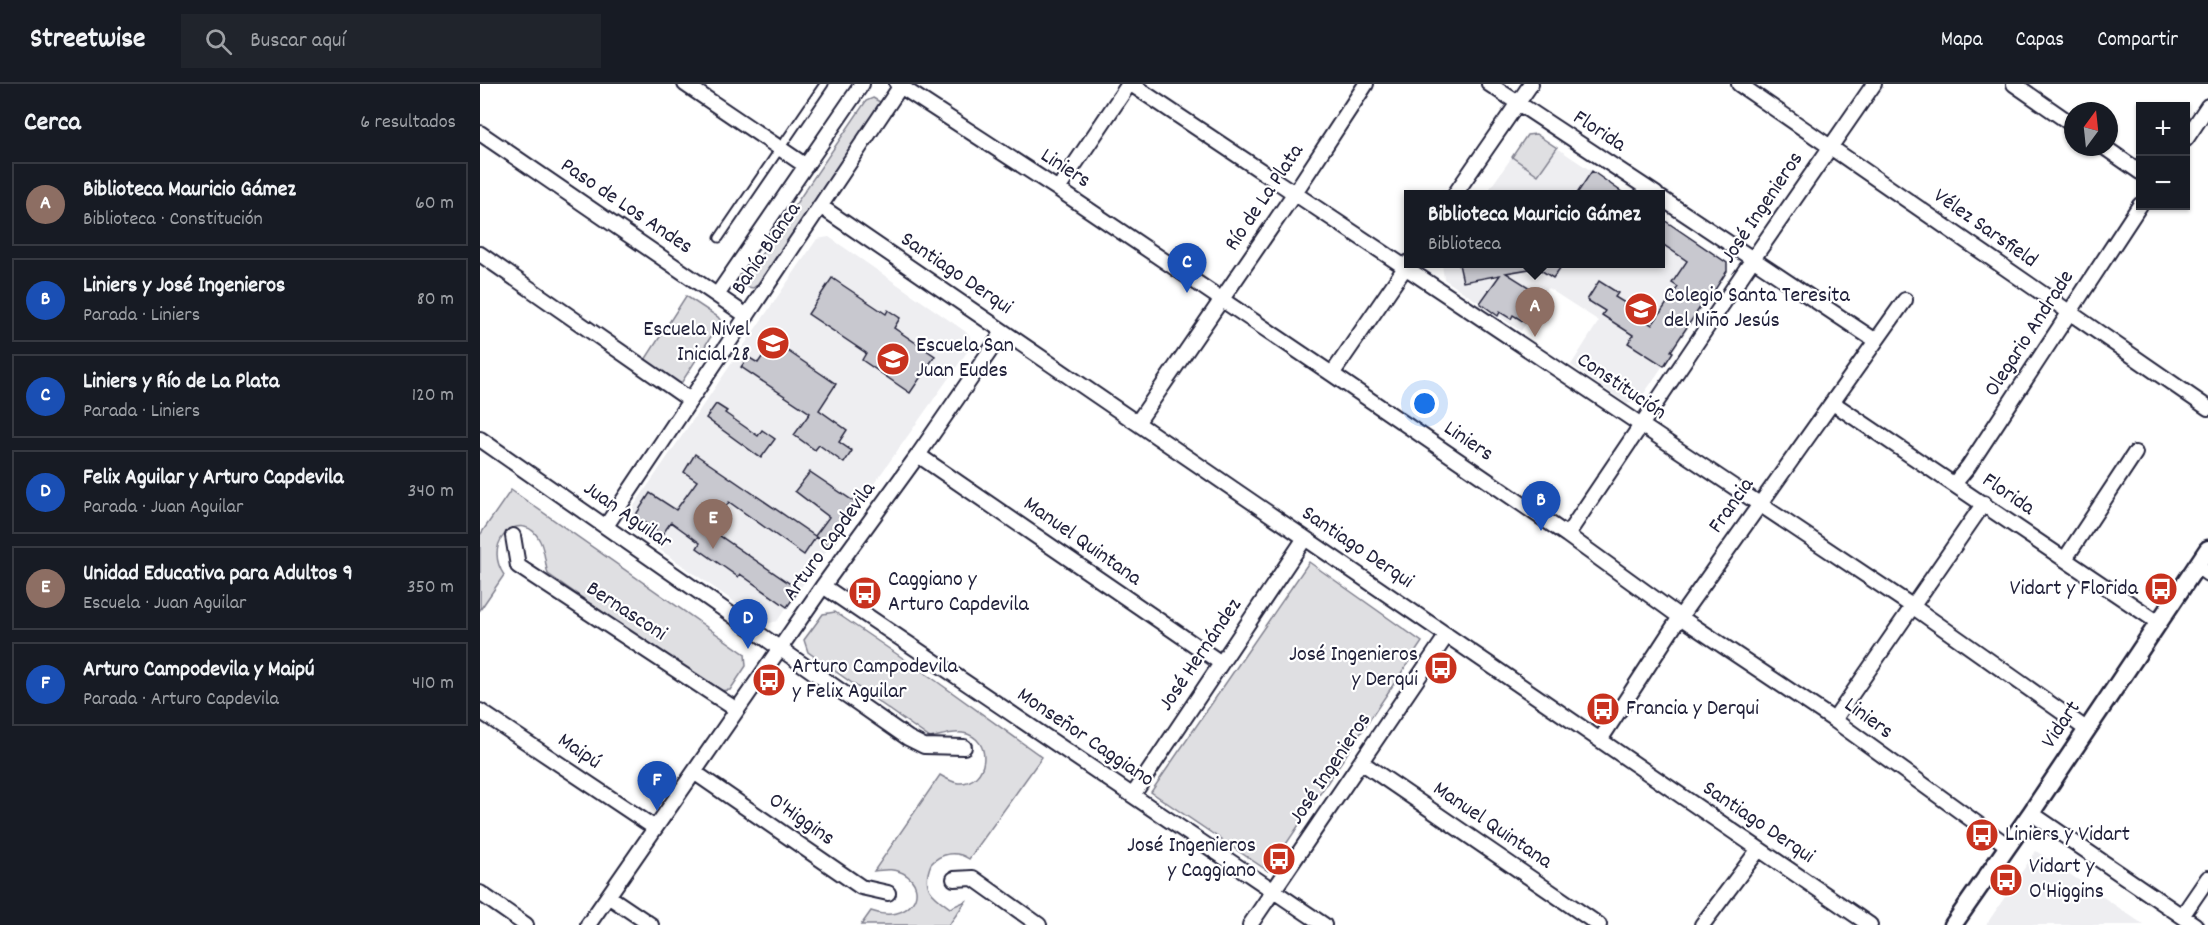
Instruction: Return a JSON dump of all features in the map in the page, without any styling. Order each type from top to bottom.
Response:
[{"type":"street","points":[[685,84],[806,166]]},
{"type":"street","name":"Bahía Blanca","points":[[717,295],[862,84]]},
{"type":"street","points":[[1058,189],[1130,84]]},
{"type":"street","name":"Constitución","points":[[1130,84],[1294,194],[1404,263]]},
{"type":"street","name":"Río de La Plata","points":[[1137,423],[1294,194],[1366,84]]},
{"type":"street","name":"Florida","points":[[1489,84],[1648,190]]},
{"type":"street","points":[[1458,190],[1531,84]]},
{"type":"street","name":"Vélez Sarsfield","points":[[1739,84],[2208,408]]},
{"type":"street","name":"José Ingenieros","points":[[1567,535],[1874,84]]},
{"type":"street","points":[[2014,84],[2064,119]]},
{"type":"street","name":"Bahía Blanca","points":[[606,526],[900,85]]},
{"type":"street","name":"Liniers","points":[[900,85],[1222,299],[1567,535],[1680,617],[1834,720],[2008,846]]},
{"type":"street","points":[[2190,133],[2208,106]]},
{"type":"street","name":"Paso de Los Andes","points":[[480,133],[747,316]]},
{"type":"street","points":[[2117,156],[2136,169]]},
{"type":"street","points":[[1665,201],[1876,341]]},
{"type":"street","name":"Santiago Derqui","points":[[820,206],[1870,925]]},
{"type":"street","name":"Olegario Andrade","points":[[1954,484],[1968,467],[2137,210]]},
{"type":"street","points":[[480,254],[690,400]]},
{"type":"street","points":[[1332,374],[1405,268]]},
{"type":"street","name":"Constitución","points":[[1411,268],[1642,426],[1912,606],[2086,729]]},
{"type":"street","name":"Francia","points":[[1600,740],[1680,617],[1758,504],[1833,403],[1905,300]]},
{"type":"street","name":"Arturo Capdevila","points":[[588,925],[823,586],[1003,332]]},
{"type":"street","name":"Florida","points":[[1833,403],[2159,623]]},
{"type":"street","name":"Juan Aguilar","points":[[480,439],[908,738],[924,746],[964,747]]},
{"type":"street","points":[[2065,559],[2135,453]]},
{"type":"street","name":"Manuel Quintana","points":[[918,455],[1221,663]]},
{"type":"street","points":[[1834,720],[1984,503]]},
{"type":"street","name":"Bernasconi","points":[[513,536],[518,566],[737,711]]},
{"type":"street","name":"José Hernández","points":[[1133,795],[1305,538]]},
{"type":"street","name":"Vidart","points":[[1953,925],[2159,623],[2202,570],[2208,549]]},
{"type":"street","name":"Monseñor Caggiano","points":[[823,586],[1324,925]]},
{"type":"street","name":"José Ingenieros","points":[[1250,925],[1447,635]]},
{"type":"street","name":"Maipú","points":[[480,711],[655,828]]},
{"type":"street","name":"Manuel Quintana","points":[[1361,762],[1599,925]]},
{"type":"street","name":"O'Higgins","points":[[694,772],[861,887],[888,893]]},
{"type":"street","points":[[2031,813],[2195,925]]},
{"type":"street","points":[[1702,925],[1759,849]]},
{"type":"street","points":[[954,879],[973,878],[1040,925]]},
{"type":"street","points":[[2182,916],[2208,878]]},
{"type":"street","points":[[480,893],[526,925]]},
{"type":"street","points":[[608,896],[651,925]]},
{"type":"lane","points":[[719,238],[824,84]]},
{"type":"shaded area","points":[[873,98],[880,102],[879,110],[757,285],[753,288],[748,287],[745,282],[746,277],[866,101]]},
{"type":"shaded area","points":[[1536,134],[1557,148],[1538,175],[1512,157],[1527,135]]},
{"type":"shaded area","points":[[1557,148],[1620,190],[1489,190],[1512,157],[1538,175]]},
{"type":"shaded area","name":"Colegio Santa Teresita del Niño Jesús","points":[[1665,221],[1727,263],[1727,271],[1639,401],[1627,404],[1571,365],[1599,321],[1548,288],[1521,331],[1444,279],[1443,268],[1665,268]]},
{"type":"shaded area","points":[[829,237],[969,334],[972,345],[777,621],[766,624],[629,528],[627,516],[817,239]]},
{"type":"shaded area","points":[[686,296],[721,321],[680,385],[645,360]]},
{"type":"shaded area","points":[[511,490],[745,654],[746,666],[730,690],[716,691],[548,574],[540,541],[533,531],[525,527],[516,527],[501,539],[497,550],[498,562],[504,575],[480,610],[480,535]]},
{"type":"shaded area","points":[[1309,562],[1422,642],[1268,871],[1151,792]]},
{"type":"shaded area","points":[[835,612],[1042,757],[969,859],[959,854],[949,854],[939,857],[931,864],[927,879],[933,895],[950,908],[966,901],[949,925],[861,925],[871,911],[884,914],[896,913],[912,903],[916,896],[916,888],[912,880],[896,870],[874,871],[940,775],[958,783],[968,782],[976,777],[984,761],[980,743],[963,733],[930,738],[808,652],[804,640],[823,614]]},
{"type":"shaded area","points":[[2036,851],[2144,925],[1986,925]]},
{"type":"building","points":[[1592,171],[1619,190],[1579,190]]},
{"type":"building","points":[[1665,221],[1727,263],[1727,271],[1671,351],[1673,352],[1664,366],[1628,343],[1633,335],[1602,315],[1605,311],[1587,300],[1599,281],[1618,293],[1615,297],[1625,303],[1623,306],[1652,325],[1678,287],[1672,283],[1687,261],[1665,246]]},
{"type":"building","points":[[1460,268],[1529,268],[1506,273],[1543,296],[1526,323],[1513,315],[1511,319],[1500,312],[1498,316],[1480,303],[1500,275],[1463,282]]},
{"type":"building","points":[[1537,268],[1560,268],[1553,278]]},
{"type":"building","points":[[832,278],[886,314],[888,310],[900,318],[894,328],[935,356],[910,393],[862,360],[866,353],[808,314]]},
{"type":"building","points":[[773,341],[836,384],[819,410],[847,430],[839,442],[852,451],[844,463],[819,445],[815,450],[794,435],[810,413],[741,367],[748,357],[758,363]]},
{"type":"building","points":[[716,404],[758,436],[762,430],[775,439],[761,458],[706,418]]},
{"type":"building","points":[[695,454],[815,536],[829,517],[795,491],[810,472],[859,505],[830,547],[816,537],[804,555],[729,502],[710,529],[799,590],[787,607],[740,574],[738,577],[697,548],[700,543],[671,522],[662,535],[635,516],[650,493],[676,510],[697,481],[684,472]]},
{"type":"place","name":"Liniers y Río de La Plata","points":[[1187,293]]},
{"type":"place","name":"Colegio Santa Teresita del Niño Jesús","points":[[1641,309]]},
{"type":"place","name":"Biblioteca Mauricio Gámez","points":[[1535,337]]},
{"type":"place","name":"Escuela Nivel Inicial 28","points":[[773,343]]},
{"type":"place","name":"Escuela San Juan Eudes","points":[[893,359]]},
{"type":"place","name":"Liniers y José Ingenieros","points":[[1541,531]]},
{"type":"place","name":"Unidad Educativa para Adultos 9","points":[[713,549]]},
{"type":"place","name":"Vidart y Florida","points":[[2161,589]]},
{"type":"place","name":"Caggiano y Arturo Capdevila","points":[[865,593]]},
{"type":"place","name":"Felix Aguilar y Arturo Capdevila","points":[[748,649]]},
{"type":"place","name":"José Ingenieros y Derqui","points":[[1441,668]]},
{"type":"place","name":"Arturo Campodevila y Felix Aguilar","points":[[769,680]]},
{"type":"place","name":"Francia y Derqui","points":[[1603,709]]},
{"type":"place","name":"Arturo Campodevila y Maipú","points":[[657,811]]},
{"type":"place","name":"Liniers y Vidart","points":[[1982,835]]},
{"type":"place","name":"José Ingenieros y Caggiano","points":[[1279,859]]},
{"type":"place","name":"Vidart y O'Higgins","points":[[2006,880]]}]
